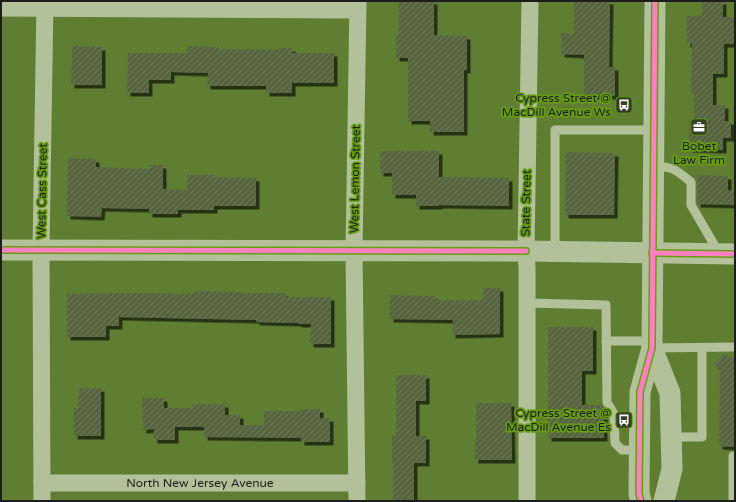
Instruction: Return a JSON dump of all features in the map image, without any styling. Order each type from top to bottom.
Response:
[{"type":"street","name":"State Street","points":[[527,501],[526,251],[530,1]]},
{"type":"street","points":[[641,501],[639,494],[640,392],[652,344],[655,1]]},
{"type":"street","points":[[1,8],[45,5],[358,5]]},
{"type":"street","name":"West Cass Street","points":[[42,501],[42,250],[45,5]]},
{"type":"street","name":"West Lemon Street","points":[[357,501],[354,251],[358,5]]},
{"type":"street","points":[[1,250],[555,251],[727,254]]},
{"type":"street","points":[[652,344],[670,393],[672,468],[664,501]]},
{"type":"street","name":"North New Jersey Avenue","points":[[42,483],[357,483]]},
{"type":"lane","points":[[555,251],[556,130],[654,130]]},
{"type":"lane","points":[[653,166],[674,169],[691,182],[691,205],[727,254]]},
{"type":"lane","points":[[527,303],[606,305],[607,402],[614,414],[615,443],[622,450],[639,450]]},
{"type":"lane","points":[[606,341],[702,348],[735,348]]},
{"type":"lane","points":[[671,437],[702,437],[702,348]]},
{"type":"lane","points":[[733,456],[733,501]]},
{"type":"building","points":[[399,1],[434,1],[434,35],[467,36],[467,70],[464,70],[464,132],[430,132],[430,121],[408,121],[408,58],[396,58],[396,35],[399,35]]},
{"type":"building","points":[[574,1],[610,1],[609,67],[615,67],[615,96],[584,96],[584,55],[561,54],[561,33],[574,34]]},
{"type":"building","points":[[702,1],[723,1],[723,17],[735,17],[735,44],[724,44],[724,74],[713,74],[713,105],[725,105],[725,121],[731,121],[731,138],[723,138],[723,150],[689,149],[689,120],[694,120],[694,94],[691,94],[692,44],[687,44],[687,16],[702,16]]},
{"type":"building","points":[[72,46],[102,47],[102,85],[71,85]]},
{"type":"building","points":[[188,46],[219,47],[219,49],[279,50],[279,48],[292,48],[292,53],[334,53],[334,83],[292,83],[292,93],[266,93],[266,86],[207,86],[208,73],[171,72],[171,80],[149,80],[149,93],[127,93],[128,53],[187,53]]},
{"type":"building","points":[[380,151],[439,151],[439,177],[509,178],[509,206],[416,206],[416,195],[392,195],[392,173],[380,173]]},
{"type":"building","points":[[566,152],[615,153],[614,215],[565,215]]},
{"type":"building","points":[[68,158],[96,159],[96,167],[150,169],[150,165],[163,165],[163,189],[187,190],[187,175],[256,178],[256,206],[214,206],[214,210],[178,210],[178,214],[149,214],[149,209],[102,208],[101,217],[67,216]]},
{"type":"building","points":[[697,175],[728,176],[728,190],[735,191],[735,205],[697,204]]},
{"type":"building","points":[[483,288],[500,288],[500,334],[452,335],[453,320],[390,319],[390,295],[435,296],[435,300],[483,300]]},
{"type":"building","points":[[193,291],[285,293],[285,297],[331,297],[331,344],[310,344],[311,324],[256,322],[256,320],[119,317],[119,326],[106,326],[106,337],[67,337],[67,294],[193,294]]},
{"type":"building","points":[[548,327],[593,327],[593,371],[582,371],[582,405],[602,405],[604,409],[604,438],[548,438]]},
{"type":"building","points":[[725,353],[730,358],[735,358],[735,447],[719,446],[720,369],[714,364]]},
{"type":"building","points":[[396,375],[426,375],[426,401],[416,401],[416,436],[426,436],[426,463],[414,463],[414,501],[393,501],[392,436],[396,436]]},
{"type":"building","points":[[79,388],[101,388],[101,436],[74,436],[74,408],[78,408]]},
{"type":"building","points":[[142,398],[164,398],[164,408],[192,408],[192,404],[225,404],[225,415],[240,415],[240,425],[264,425],[264,411],[301,411],[301,409],[320,409],[320,418],[330,418],[330,442],[301,442],[301,438],[204,437],[204,427],[175,427],[175,440],[154,440],[154,429],[143,430]]},
{"type":"building","points":[[476,403],[511,403],[512,460],[475,460]]},
{"type":"cycle path","points":[[641,501],[639,494],[640,392],[652,348],[655,1]]},
{"type":"cycle path","points":[[1,250],[526,251]]},
{"type":"cycle path","points":[[652,253],[735,254]]},
{"type":"place","name":"Cypress Street @ MacDill Avenue Ws","points":[[624,105]]},
{"type":"place","name":"Bobet Law Firm","points":[[699,127]]},
{"type":"place","name":"Cypress Street @ MacDill Avenue Es","points":[[624,420]]}]
